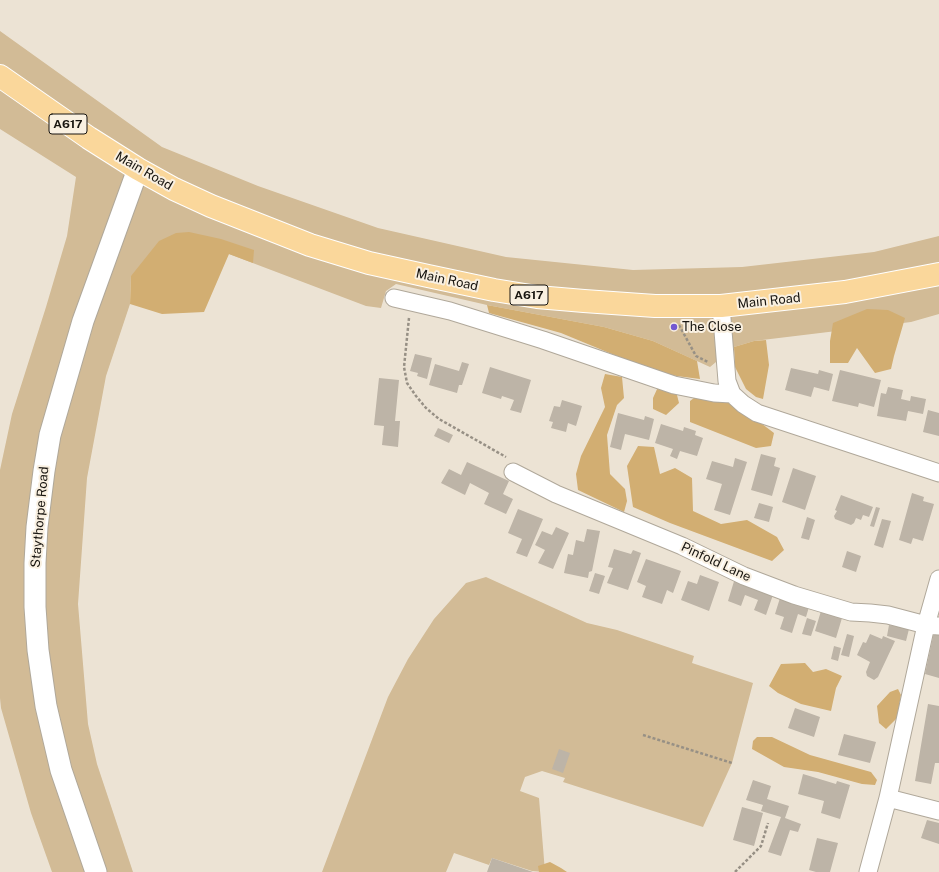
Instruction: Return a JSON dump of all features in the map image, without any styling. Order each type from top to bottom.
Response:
[{"type":"highway","name":"Main Road","points":[[0,76],[89,138],[138,169],[174,189],[310,245],[369,263],[494,290],[538,297],[614,304],[721,306],[845,292],[939,274]]},
{"type":"street","name":"Staythorpe Road","points":[[96,872],[61,770],[46,706],[38,650],[35,607],[37,527],[44,471],[55,420],[83,321],[138,169]]},
{"type":"street","points":[[402,300],[450,311],[497,325],[674,385],[714,394],[729,387]]},
{"type":"street","points":[[721,306],[729,387],[743,404],[757,413],[939,473]]},
{"type":"street","name":"Pinfold Lane","points":[[513,472],[556,494],[682,546],[744,576],[794,595],[851,612],[888,615],[933,625]]},
{"type":"street","points":[[868,872],[933,625],[939,579]]},
{"type":"street","points":[[888,798],[939,811]]},
{"type":"path","points":[[402,300],[404,367],[407,382],[426,408],[439,419],[508,458],[512,464],[513,472]]},
{"type":"path","points":[[668,306],[696,356],[713,365],[715,376],[729,387]]},
{"type":"path","points":[[643,735],[732,763]]},
{"type":"path","points":[[735,872],[761,846],[768,823]]},
{"type":"shaded area","points":[[0,31],[162,147],[258,186],[378,228],[506,257],[633,270],[742,267],[874,252],[939,236],[939,314],[911,322],[754,341],[734,347],[710,367],[653,341],[604,327],[487,305],[396,284],[386,291],[381,308],[366,306],[229,254],[131,276],[130,304],[106,376],[87,478],[78,604],[88,724],[97,764],[133,872],[52,872],[31,813],[1,708],[0,470],[12,414],[67,236],[76,177],[0,129]]},
{"type":"shaded area","points":[[189,232],[221,239],[254,250],[253,263],[229,254],[204,312],[162,314],[130,304],[131,276],[159,241],[176,233]]},
{"type":"shaded area","points":[[487,305],[604,327],[653,341],[697,361],[700,379],[669,375],[624,359],[561,333],[489,313]]},
{"type":"shaded area","points":[[867,309],[888,310],[905,318],[891,369],[875,373],[857,348],[848,363],[830,363],[830,341],[833,323]]},
{"type":"shaded area","points":[[766,340],[769,365],[763,399],[756,397],[746,389],[735,367],[734,347],[754,341]]},
{"type":"shaded area","points":[[605,374],[622,377],[624,398],[617,405],[607,435],[610,474],[625,489],[627,501],[624,512],[578,490],[576,474],[581,456],[605,407],[601,388]]},
{"type":"shaded area","points":[[658,387],[676,391],[679,403],[666,415],[653,409],[653,398]]},
{"type":"shaded area","points":[[698,395],[729,399],[774,433],[771,446],[756,448],[690,422],[690,401]]},
{"type":"shaded area","points":[[638,446],[654,447],[660,474],[675,468],[692,478],[693,511],[721,524],[747,520],[777,537],[784,550],[772,561],[670,523],[633,507],[627,466]]},
{"type":"shaded area","points":[[486,577],[587,623],[617,630],[694,656],[692,663],[753,683],[732,763],[703,827],[563,782],[565,778],[542,771],[525,777],[520,791],[539,798],[545,872],[532,871],[492,858],[489,865],[454,853],[446,872],[322,872],[388,697],[408,659],[434,619],[466,583]]},
{"type":"shaded area","points":[[805,663],[813,672],[826,669],[842,676],[836,688],[831,711],[801,704],[778,693],[769,686],[781,664]]},
{"type":"shaded area","points":[[898,689],[901,695],[897,718],[886,729],[879,723],[877,706],[890,692]]},
{"type":"shaded area","points":[[757,737],[772,737],[810,755],[871,772],[877,780],[875,785],[862,784],[818,772],[784,767],[752,749],[753,741]]},
{"type":"shaded area","points":[[550,862],[567,872],[539,872],[538,866]]},
{"type":"building","points":[[415,354],[432,358],[427,379],[417,376],[418,373],[410,371]]},
{"type":"building","points":[[462,362],[469,364],[462,385],[459,385],[457,393],[429,385],[435,364],[459,371]]},
{"type":"building","points":[[490,367],[531,380],[521,413],[510,410],[514,400],[502,396],[501,399],[482,393]]},
{"type":"building","points":[[791,368],[818,374],[819,370],[833,374],[829,391],[814,387],[811,397],[785,390]]},
{"type":"building","points":[[840,370],[881,380],[874,407],[859,403],[858,407],[832,401]]},
{"type":"building","points":[[379,378],[399,380],[395,421],[400,421],[398,447],[382,445],[384,426],[374,425]]},
{"type":"building","points":[[888,387],[903,390],[901,399],[910,401],[911,396],[926,399],[923,414],[908,411],[906,421],[877,416],[881,393],[886,394]]},
{"type":"building","points":[[562,400],[582,406],[576,426],[568,423],[566,432],[551,428],[553,422],[549,421],[554,406],[560,407]]},
{"type":"building","points":[[928,410],[939,413],[939,436],[923,432]]},
{"type":"building","points":[[618,413],[644,420],[645,416],[654,419],[649,440],[625,434],[621,450],[610,447]]},
{"type":"building","points":[[661,424],[683,431],[684,427],[696,431],[695,435],[703,438],[697,456],[680,451],[677,459],[670,456],[673,449],[655,443]]},
{"type":"building","points":[[438,428],[453,435],[449,443],[434,436]]},
{"type":"building","points":[[761,454],[776,458],[774,466],[780,468],[772,496],[751,490]]},
{"type":"building","points":[[735,458],[747,462],[730,515],[714,510],[722,484],[706,479],[712,461],[733,467]]},
{"type":"building","points":[[467,462],[509,481],[503,494],[513,499],[506,514],[484,504],[489,493],[470,483],[465,495],[441,483],[449,469],[461,475]]},
{"type":"building","points":[[793,468],[816,476],[805,510],[782,502]]},
{"type":"building","points":[[912,493],[924,497],[923,501],[934,504],[923,541],[913,538],[911,544],[899,540]]},
{"type":"building","points":[[841,495],[873,507],[869,517],[863,515],[861,520],[856,518],[854,523],[851,525],[835,519],[834,516],[837,511],[835,510]]},
{"type":"building","points":[[759,503],[773,507],[769,522],[754,518]]},
{"type":"building","points":[[876,507],[880,508],[874,527],[870,526]]},
{"type":"building","points":[[518,509],[543,519],[527,557],[516,553],[522,539],[508,533]]},
{"type":"building","points":[[807,517],[815,520],[809,540],[801,538]]},
{"type":"building","points":[[882,519],[891,521],[883,548],[874,545]]},
{"type":"building","points":[[556,527],[569,533],[553,569],[538,563],[545,550],[535,545],[542,531],[552,535]]},
{"type":"building","points":[[587,529],[600,531],[592,571],[589,572],[588,578],[564,573],[568,554],[573,555],[576,540],[584,542]]},
{"type":"building","points":[[614,549],[631,554],[633,550],[641,553],[628,590],[607,583],[613,568],[608,567]]},
{"type":"building","points":[[847,551],[861,556],[856,572],[842,567]]},
{"type":"building","points":[[646,559],[681,571],[673,593],[667,590],[662,604],[642,597],[646,586],[637,582]]},
{"type":"building","points":[[595,573],[605,576],[599,594],[589,591]]},
{"type":"building","points":[[700,575],[719,582],[709,611],[681,600],[688,581],[697,584]]},
{"type":"building","points":[[735,578],[774,592],[766,615],[754,610],[758,600],[745,595],[741,606],[728,601]]},
{"type":"building","points":[[780,598],[809,607],[806,617],[798,614],[792,633],[780,629],[784,617],[775,614]]},
{"type":"building","points":[[821,611],[842,618],[836,638],[815,631]]},
{"type":"building","points":[[807,618],[816,621],[811,636],[802,634]]},
{"type":"building","points":[[889,625],[909,629],[906,641],[887,636]]},
{"type":"building","points":[[934,632],[939,633],[939,678],[925,674]]},
{"type":"building","points":[[847,634],[854,636],[849,657],[841,655]]},
{"type":"building","points":[[870,634],[882,639],[883,636],[895,641],[878,677],[874,680],[867,676],[866,672],[870,662],[857,655],[863,642],[866,643]]},
{"type":"building","points":[[834,646],[841,648],[838,661],[831,659]]},
{"type":"building","points":[[928,704],[939,706],[939,763],[935,763],[931,784],[915,781]]},
{"type":"building","points":[[795,708],[820,717],[814,737],[788,728]]},
{"type":"building","points":[[844,734],[876,742],[870,763],[838,755]]},
{"type":"building","points":[[559,749],[570,753],[563,773],[552,769]]},
{"type":"building","points":[[803,774],[836,784],[837,781],[850,785],[840,819],[821,813],[824,801],[798,794]]},
{"type":"building","points":[[753,780],[771,786],[767,799],[789,806],[785,818],[801,824],[798,832],[790,830],[781,856],[768,852],[781,817],[761,811],[763,805],[746,800]]},
{"type":"building","points":[[742,807],[763,813],[754,846],[733,840]]},
{"type":"building","points":[[927,820],[939,823],[939,844],[921,838]]},
{"type":"building","points":[[817,838],[838,843],[830,872],[816,872],[809,870]]},
{"type":"building","points":[[492,858],[533,872],[487,872]]},
{"type":"place","name":"The Close","points":[[674,327]]}]
